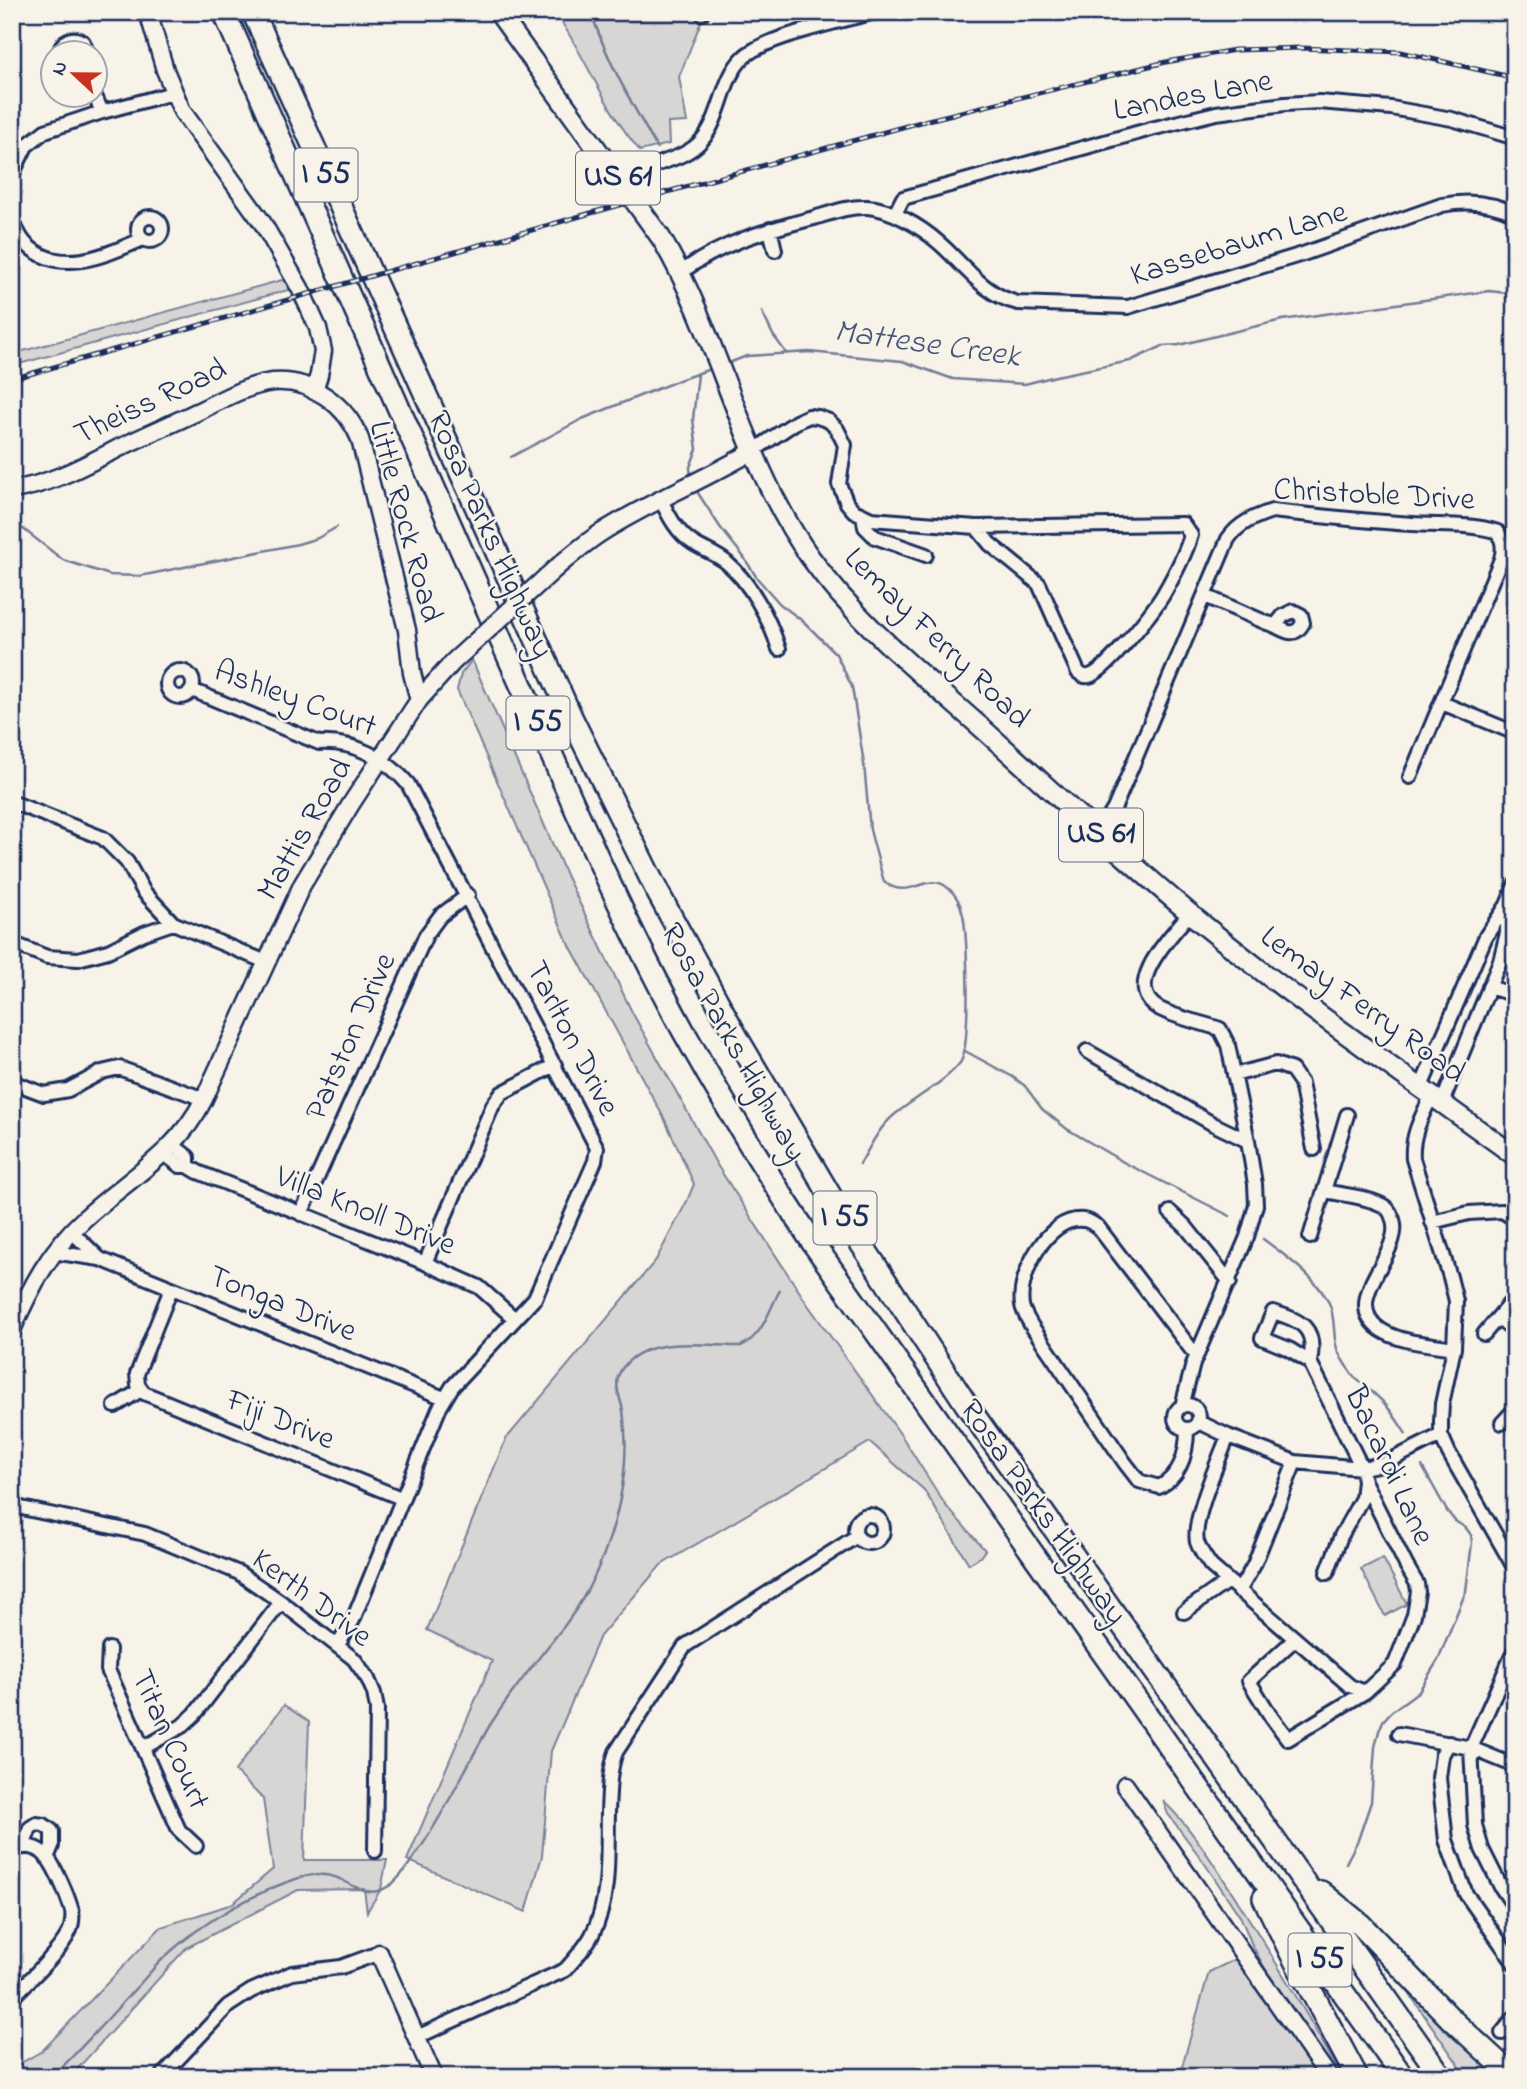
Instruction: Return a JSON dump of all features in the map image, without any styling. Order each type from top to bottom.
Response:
[{"type":"highway","name":"Rosa Parks Highway","points":[[224,12],[592,843],[636,938],[684,1031],[742,1132],[813,1243],[1403,2077]]},
{"type":"highway","name":"I 55","points":[[253,12],[276,65]]},
{"type":"highway","points":[[262,12],[276,65]]},
{"type":"highway","name":"Rosa Parks Highway","points":[[276,65],[573,721],[657,891],[739,1041],[834,1202],[925,1343],[1442,2077]]},
{"type":"highway","points":[[1237,1843],[1292,1955],[1357,2077]]},
{"type":"highway","points":[[1299,1874],[1360,1924],[1451,2019],[1514,2077]]},
{"type":"main road","name":"Lemay Ferry Road","points":[[498,12],[661,237],[681,272],[753,451],[782,512],[798,539],[843,599],[886,641],[1190,913],[1275,980],[1515,1156]]},
{"type":"street","points":[[148,12],[173,93],[193,127],[261,222],[314,318],[323,351],[314,391]]},
{"type":"street","points":[[621,183],[647,168],[690,150],[703,139],[731,75],[743,58],[764,43],[874,12]]},
{"type":"street","points":[[12,174],[26,146],[45,131],[173,93]]},
{"type":"street","name":"Landes Lane","points":[[895,214],[903,198],[1167,125],[1216,113],[1285,104],[1319,102],[1391,108],[1452,119],[1515,138]]},
{"type":"street","points":[[100,108],[102,112]]},
{"type":"street","name":"Kassebaum Lane","points":[[681,272],[730,243],[770,229],[859,207],[883,209],[895,214],[938,242],[998,297],[1018,303],[1115,308],[1142,304],[1303,254],[1443,205],[1475,202],[1502,207],[1515,214]]},
{"type":"street","points":[[14,227],[27,246],[58,260],[75,261],[100,257],[143,239]]},
{"type":"street","points":[[770,229],[775,250]]},
{"type":"street","name":"Theiss Road","points":[[12,489],[38,485],[60,477],[246,389],[274,382],[295,384],[314,391]]},
{"type":"street","name":"Little Rock Road","points":[[314,391],[343,411],[360,439],[407,630],[409,652],[435,680]]},
{"type":"street","points":[[753,451],[796,422],[809,416],[818,416],[837,429],[845,445],[839,484],[847,503],[854,511],[871,519],[976,527],[1184,524],[1191,535],[1187,551],[1163,595],[1142,625],[1101,668],[1090,676],[1084,676],[1078,673],[1039,584],[990,544],[976,527]]},
{"type":"street","name":"Mattis Road","points":[[12,1330],[31,1287],[53,1252],[71,1231],[168,1149],[192,1122],[318,856],[419,700],[435,680],[556,568],[598,535],[753,451]]},
{"type":"street","points":[[662,500],[677,528],[686,538],[715,554],[736,572],[771,626],[779,649]]},
{"type":"street","name":"Christoble Drive","points":[[1099,833],[1114,809],[1233,532],[1250,518],[1272,511],[1466,526],[1498,532],[1504,550],[1501,559],[1410,777]]},
{"type":"street","points":[[863,515],[865,527],[875,537],[926,555]]},
{"type":"street","points":[[1205,596],[1276,625]]},
{"type":"street","points":[[409,652],[419,700]]},
{"type":"street","name":"Ashley Court","points":[[192,690],[319,743],[351,744],[380,760]]},
{"type":"street","points":[[1441,703],[1515,733]]},
{"type":"street","name":"Tarlton Drive","points":[[338,1645],[353,1620],[444,1398],[535,1298],[597,1155],[593,1139],[408,784],[380,760]]},
{"type":"street","points":[[12,802],[103,838],[127,862],[144,892],[173,923],[266,962]]},
{"type":"street","points":[[1432,1095],[1486,936],[1507,905],[1515,885]]},
{"type":"street","name":"Patston Drive","points":[[302,1214],[426,935],[440,916],[468,895]]},
{"type":"street","points":[[1507,905],[1507,933],[1500,961],[1432,1095],[1413,1136],[1412,1147],[1413,1159],[1455,1301],[1454,1349],[1442,1404],[1441,1435],[1515,1569]]},
{"type":"street","points":[[1182,1406],[1198,1353],[1230,1282],[1253,1222],[1256,1205],[1248,1141],[1228,1045],[1220,1029],[1162,1010],[1155,1006],[1146,993],[1146,976],[1151,960],[1190,913]]},
{"type":"street","points":[[12,943],[47,957],[78,959],[108,951],[144,933],[173,923]]},
{"type":"street","points":[[1489,987],[1515,995]]},
{"type":"street","points":[[1087,1051],[1213,1125],[1248,1141]]},
{"type":"street","points":[[425,1263],[494,1105],[502,1093],[555,1065]]},
{"type":"street","points":[[1234,1075],[1276,1065],[1293,1070],[1301,1083],[1314,1149]]},
{"type":"street","points":[[12,1082],[44,1094],[68,1090],[102,1072],[119,1068],[204,1099]]},
{"type":"street","points":[[1310,1237],[1347,1115]]},
{"type":"street","name":"Villa Knoll Drive","points":[[168,1149],[188,1157],[188,1166],[198,1172],[479,1287],[515,1319]]},
{"type":"street","points":[[1324,1191],[1365,1199],[1384,1206],[1390,1211],[1396,1224],[1394,1238],[1368,1293],[1367,1310],[1373,1322],[1388,1334],[1454,1349]]},
{"type":"street","points":[[1432,1222],[1469,1213],[1502,1211],[1515,1219]]},
{"type":"street","points":[[1170,1212],[1186,1227],[1230,1282]]},
{"type":"street","points":[[1187,1429],[1187,1443],[1177,1473],[1171,1481],[1159,1487],[1139,1481],[1021,1307],[1022,1286],[1038,1249],[1050,1234],[1065,1223],[1086,1220],[1098,1227],[1191,1349],[1198,1353]]},
{"type":"street","name":"Tonga Drive","points":[[71,1231],[100,1259]]},
{"type":"street","name":"Tonga Drive","points":[[53,1252],[100,1259],[444,1398]]},
{"type":"street","points":[[115,1406],[141,1390],[137,1374],[171,1289]]},
{"type":"street","points":[[1484,1334],[1515,1297]]},
{"type":"street","name":"Bacardi Lane","points":[[1310,1362],[1310,1335],[1304,1324],[1273,1312],[1262,1338],[1289,1349],[1310,1362],[1417,1584],[1414,1615],[1395,1664],[1365,1692]]},
{"type":"street","points":[[1497,1318],[1515,1332]]},
{"type":"street","name":"Fiji Drive","points":[[141,1390],[151,1397],[401,1498]]},
{"type":"street","points":[[1188,1404],[1195,1407],[1200,1414],[1199,1422],[1193,1428],[1178,1426],[1175,1418],[1177,1410],[1188,1404]]},
{"type":"street","points":[[1502,1423],[1515,1409]]},
{"type":"street","points":[[1199,1422],[1296,1462],[1363,1474],[1441,1435]]},
{"type":"street","points":[[1228,1436],[1203,1504],[1196,1534],[1198,1545],[1211,1566],[1239,1591],[1350,1686],[1365,1692]]},
{"type":"street","points":[[1239,1591],[1254,1565],[1296,1462]]},
{"type":"street","points":[[1327,1573],[1341,1536],[1362,1498],[1363,1474]]},
{"type":"street","name":"Kerth Drive","points":[[12,1506],[156,1538],[239,1573],[338,1645],[361,1667],[377,1709],[375,1850]]},
{"type":"street","points":[[417,2037],[565,1969],[581,1952],[593,1933],[605,1891],[612,1763],[616,1752],[685,1646],[857,1536]]},
{"type":"street","points":[[1184,1612],[1228,1581]]},
{"type":"street","points":[[143,1748],[182,1726],[195,1714],[281,1602]]},
{"type":"street","points":[[1295,1639],[1249,1681],[1289,1739],[1365,1692]]},
{"type":"street","points":[[1515,1648],[1471,1748],[1475,1825],[1482,1849],[1515,1908]]},
{"type":"street","name":"Titan Court","points":[[109,1649],[108,1670],[178,1830],[196,1846]]},
{"type":"street","points":[[1399,1734],[1471,1748],[1515,1766]]},
{"type":"street","points":[[1449,1743],[1442,1755],[1439,1778],[1446,1840],[1466,1894],[1515,1964]]},
{"type":"street","points":[[1125,1785],[1329,2077]]},
{"type":"street","points":[[18,1848],[30,1828],[36,1824],[44,1825],[52,1831],[52,1846],[47,1858]]},
{"type":"street","points":[[12,1998],[69,1933],[73,1914],[52,1865],[43,1853],[34,1848],[18,1848]]},
{"type":"street","points":[[161,2077],[228,2006],[251,1991],[292,1973],[341,1967],[379,1953],[434,2077]]},
{"type":"street","points":[[1502,2033],[1515,2017]]},
{"type":"shaded area","points":[[555,12],[683,12],[702,19],[679,77],[687,122],[668,123],[669,144],[640,151],[616,118]]},
{"type":"shaded area","points":[[286,279],[292,289],[12,366],[12,354]]},
{"type":"shaded area","points":[[472,660],[567,877],[633,1014],[717,1165],[808,1305],[901,1435],[946,1506],[985,1550],[969,1564],[924,1490],[870,1442],[661,1565],[600,1636],[551,1751],[542,1856],[526,1912],[407,1860],[492,1661],[427,1630],[506,1439],[656,1260],[694,1184],[665,1120],[567,940],[457,690],[461,674]]},
{"type":"shaded area","points":[[1383,1558],[1407,1604],[1385,1616],[1361,1569]]},
{"type":"shaded area","points":[[284,1705],[309,1722],[304,1860],[387,1860],[381,1889],[367,1912],[364,1889],[298,1890],[186,1948],[72,2075],[12,2077],[12,2068],[42,2051],[161,1927],[232,1904],[273,1869],[263,1799],[235,1771]]},
{"type":"shaded area","points":[[1163,1801],[1194,1836],[1220,1874],[1278,1966],[1342,2077],[1339,2077],[1267,1972],[1241,1918],[1168,1814]]},
{"type":"shaded area","points":[[1238,1958],[1321,2077],[1179,2077],[1209,1972]]},
{"type":"shaded area","points":[[1388,1963],[1503,2077],[1467,2077]]},
{"type":"waterway","points":[[591,12],[612,65],[657,148]]},
{"type":"waterway","name":"Mattese Creek","points":[[726,364],[747,356],[809,352],[902,361],[953,379],[1025,384],[1130,361],[1163,346],[1179,345],[1282,320],[1489,291],[1515,294]]},
{"type":"waterway","points":[[762,312],[773,335],[787,354]]},
{"type":"waterway","name":"Mattese Creek","points":[[511,457],[582,419],[713,368]]},
{"type":"waterway","points":[[691,477],[690,467],[697,449],[693,419],[698,374]]},
{"type":"waterway","points":[[696,490],[757,578],[780,604],[804,622],[836,654],[852,687],[864,764],[870,830],[884,882],[902,889],[926,883],[941,883],[954,894],[962,911],[968,992],[966,1037],[960,1063],[946,1077],[888,1121],[860,1164]]},
{"type":"waterway","points":[[12,523],[63,560],[110,575],[140,576],[298,544],[318,538],[337,527]]},
{"type":"waterway","points":[[965,1051],[1025,1086],[1042,1109],[1067,1129],[1125,1163],[1230,1216]]},
{"type":"waterway","points":[[1263,1239],[1299,1268],[1324,1294],[1331,1308],[1338,1352],[1355,1378],[1388,1407],[1406,1434]]},
{"type":"waterway","points":[[52,2077],[164,1957],[229,1910],[263,1892],[307,1876],[330,1876],[372,1892],[385,1889],[399,1877],[437,1822],[490,1725],[565,1625],[596,1572],[617,1513],[624,1473],[625,1426],[617,1386],[621,1370],[631,1359],[655,1348],[684,1344],[741,1346],[749,1342],[765,1322],[780,1290]]},
{"type":"waterway","points":[[1346,1863],[1358,1840],[1371,1802],[1375,1747],[1383,1721],[1419,1691],[1438,1660],[1466,1591],[1471,1535],[1447,1511],[1422,1466]]},
{"type":"railway","points":[[12,379],[591,213],[928,120],[1166,62],[1235,50],[1301,48],[1401,52],[1515,78]]}]
